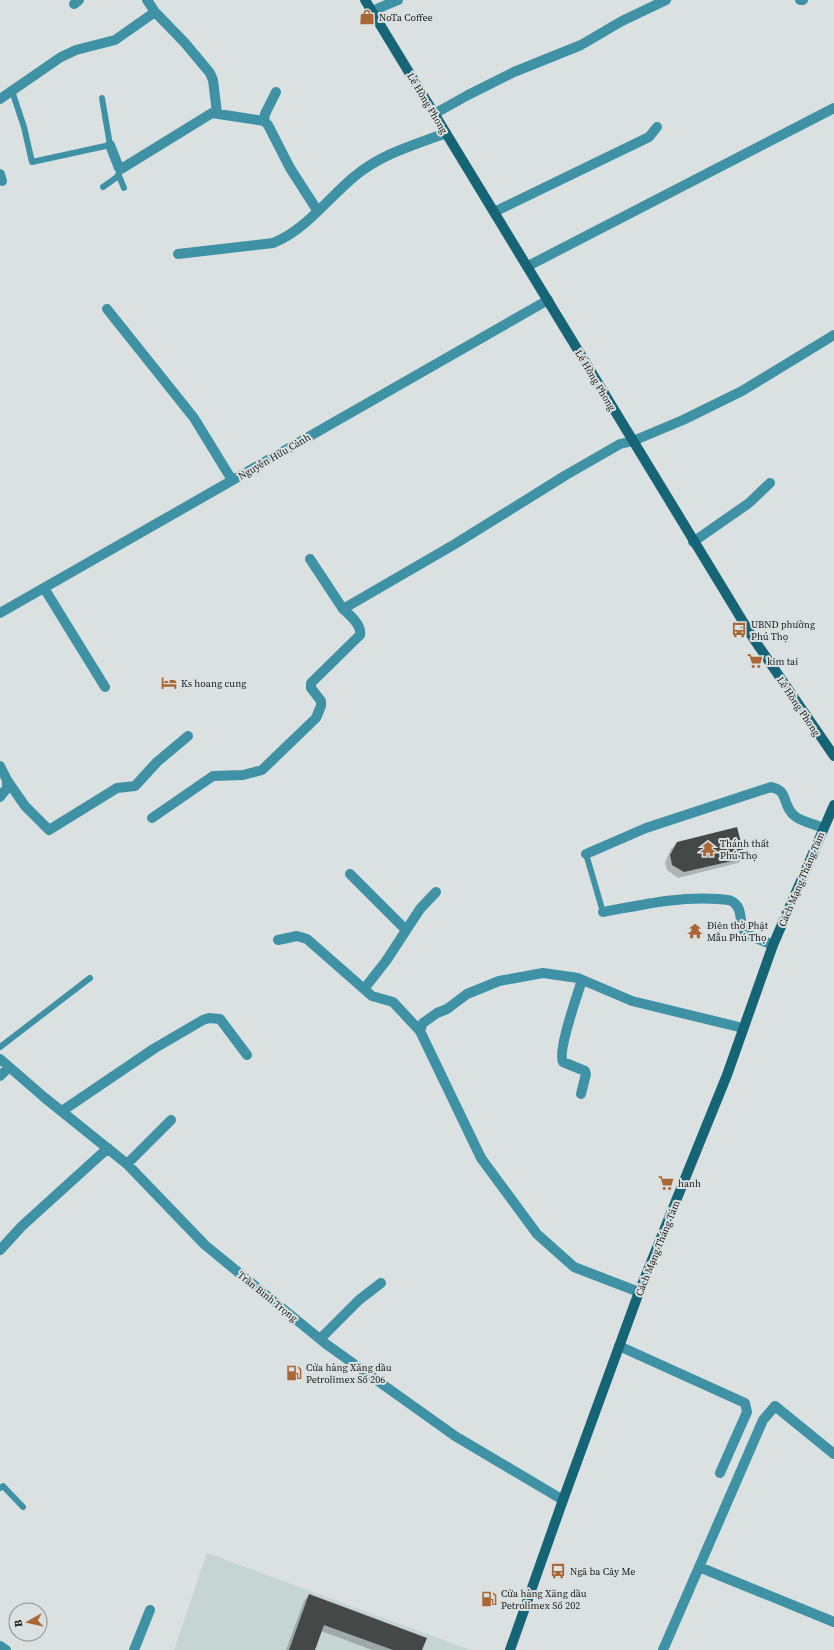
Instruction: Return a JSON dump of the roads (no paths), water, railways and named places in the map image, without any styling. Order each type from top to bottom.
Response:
[{"type":"main road","name":"Lê Hồng Phong","points":[[365,0],[528,266],[693,542],[753,638],[834,756]]},
{"type":"main road","name":"Cách Mạng Tháng Tám","points":[[510,1650],[562,1500],[619,1346],[727,1075],[773,945],[834,805]]},
{"type":"street","points":[[148,0],[155,12],[185,43],[210,73],[213,80],[217,113]]},
{"type":"street","points":[[372,11],[398,0]]},
{"type":"street","points":[[434,114],[514,72],[581,45],[666,0]]},
{"type":"street","points":[[0,99],[61,57],[76,50],[115,40],[155,12]]},
{"type":"street","points":[[264,121],[265,114],[276,92]]},
{"type":"street","points":[[528,266],[834,108]]},
{"type":"street","points":[[110,145],[120,173],[206,116],[217,113],[264,121],[268,125],[290,168],[318,210]]},
{"type":"street","points":[[494,212],[649,137],[657,126]]},
{"type":"street","points":[[178,254],[273,243],[284,239],[299,228],[355,176],[378,159],[446,133]]},
{"type":"street","name":"Nguyễn Hữu Cảnh","points":[[0,613],[548,300]]},
{"type":"street","points":[[107,309],[194,418],[232,480]]},
{"type":"street","points":[[343,609],[455,544],[566,475],[620,444],[633,441],[683,420],[742,391],[834,335]]},
{"type":"street","points":[[693,542],[749,503],[770,483]]},
{"type":"street","points":[[152,818],[213,776],[242,775],[262,770],[316,718],[321,701],[311,688],[311,683],[360,635],[360,632],[356,623],[343,609],[310,559]]},
{"type":"street","points":[[44,588],[105,687]]},
{"type":"street","points":[[0,766],[7,780],[25,806],[49,830],[117,788],[135,786],[157,762],[188,736]]},
{"type":"street","points":[[0,797],[7,788],[7,780]]},
{"type":"street","points":[[586,854],[646,828],[771,787],[779,789],[783,793],[785,804],[796,817],[823,828]]},
{"type":"street","points":[[350,874],[406,930]]},
{"type":"street","points":[[364,989],[386,961],[420,909],[436,892]]},
{"type":"street","points":[[603,912],[664,901],[706,898],[732,900],[739,907],[743,931],[746,934],[773,945]]},
{"type":"street","points":[[278,940],[297,936],[307,939],[372,996],[379,999],[388,999],[393,1002],[420,1031],[481,1158],[537,1234],[574,1267],[640,1292]]},
{"type":"street","points":[[420,1031],[423,1023],[437,1013],[447,1009],[467,994],[499,981],[543,973],[578,978],[632,1001],[743,1028]]},
{"type":"street","points":[[581,1094],[586,1074],[585,1071],[563,1062],[561,1056],[569,1020],[582,980]]},
{"type":"street","points":[[62,1111],[155,1048],[209,1018],[220,1019],[247,1055]]},
{"type":"street","name":"Trần Bình Trọng","points":[[0,1059],[127,1164],[205,1245],[320,1339],[454,1436],[562,1500]]},
{"type":"street","points":[[0,1076],[9,1067]]},
{"type":"street","points":[[127,1164],[171,1120]]},
{"type":"street","points":[[0,1250],[22,1226],[108,1148]]},
{"type":"street","points":[[320,1339],[359,1300],[381,1283]]},
{"type":"street","points":[[619,1346],[745,1403],[746,1412],[720,1473]]},
{"type":"street","points":[[663,1650],[764,1420],[775,1406],[834,1454]]},
{"type":"street","points":[[699,1566],[834,1622]]},
{"type":"street","points":[[134,1650],[150,1610]]},
{"type":"street","points":[[0,1646],[6,1650]]},
{"type":"lane","points":[[12,91],[24,127],[32,162],[110,145],[102,98]]},
{"type":"lane","points":[[103,187],[120,173],[124,188]]},
{"type":"lane","points":[[586,854],[603,912]]},
{"type":"lane","points":[[0,1047],[90,978]]},
{"type":"lane","points":[[0,1488],[3,1486],[23,1507]]},
{"type":"place","name":"NoTa Coffee","points":[[367,17]]},
{"type":"place","name":"UBND phường Phú Thọ","points":[[739,630]]},
{"type":"place","name":"kim tai","points":[[755,661]]},
{"type":"place","name":"Ks hoang cung","points":[[169,683]]},
{"type":"place","name":"Thánh thất Phú Thọ","points":[[708,849]]},
{"type":"place","name":"Điện thờ Phật Mẫu Phú Thọ","points":[[695,931]]},
{"type":"place","name":"hanh","points":[[666,1183]]},
{"type":"place","name":"Cửa hàng Xăng dầu Petrolimex Số 206","points":[[294,1373]]},
{"type":"place","name":"Ngã ba Cây Me","points":[[558,1571]]},
{"type":"place","name":"Cửa hàng Xăng dầu Petrolimex Số 202","points":[[489,1599]]}]
